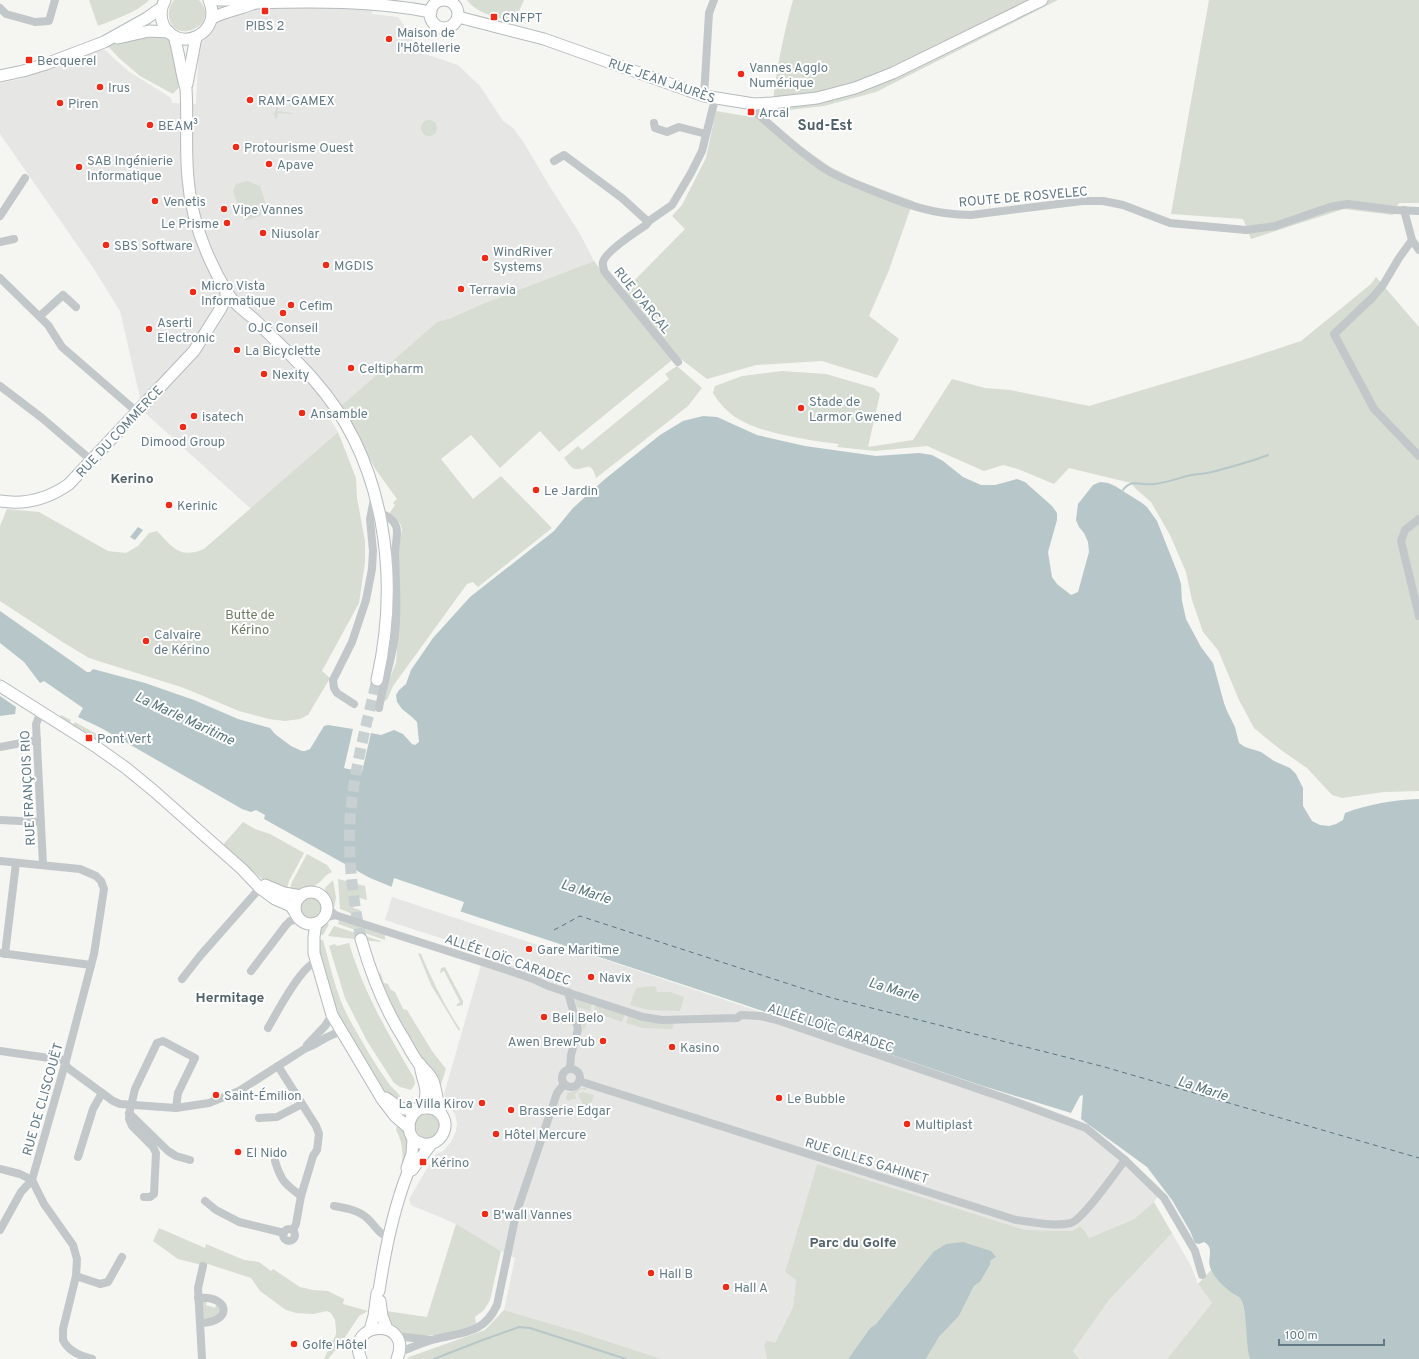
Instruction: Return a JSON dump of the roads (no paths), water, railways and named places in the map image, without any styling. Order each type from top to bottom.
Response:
[{"type":"main road","points":[[0,76],[46,64],[104,42],[149,31],[172,34],[185,39],[196,37],[203,33],[209,26],[212,18],[212,12],[208,0]]},
{"type":"main road","points":[[219,0],[243,0],[256,3],[358,3],[431,12]]},
{"type":"main road","name":"RUE JEAN JAURÈS","points":[[458,18],[544,39],[710,97],[754,104],[817,98],[866,84],[893,73],[1042,0]]},
{"type":"main road","points":[[447,1],[455,5],[458,18],[450,27],[441,28],[434,24],[432,20],[432,8],[438,2],[447,1]]},
{"type":"main road","points":[[212,18],[223,12],[245,8],[256,3]]},
{"type":"main road","points":[[163,4],[162,21],[172,34],[179,53],[186,89]]},
{"type":"main road","points":[[104,42],[147,18],[163,4]]},
{"type":"main road","points":[[196,37],[186,89],[189,193],[195,219],[203,245],[226,290],[251,317],[297,360],[316,382],[331,401],[357,447],[380,514],[387,567],[385,634],[377,680]]},
{"type":"main road","points":[[217,272],[231,286],[239,303]]},
{"type":"main road","name":"RUE DU COMMERCE","points":[[1,503],[24,503],[44,498],[69,484],[185,361],[200,343],[224,302],[226,290]]},
{"type":"main road","name":"RUE DU COMMERCE","points":[[213,321],[239,303]]},
{"type":"main road","points":[[0,686],[95,746],[126,768],[242,869],[260,888],[276,899],[291,906],[300,919],[309,924],[320,921]]},
{"type":"main road","points":[[242,869],[275,890],[286,894],[301,896],[307,893],[318,894],[324,899],[327,907],[325,915],[320,921],[314,937],[315,957]]},
{"type":"main road","points":[[301,896],[296,905],[310,947],[315,957],[332,1016],[382,1099],[421,1143],[431,1144]]},
{"type":"main road","points":[[360,939],[382,1001],[420,1064],[428,1072],[433,1081],[437,1103],[444,1118],[445,1129],[440,1139],[431,1144],[412,1170],[408,1172]]},
{"type":"main road","points":[[370,1330],[399,1194],[408,1172],[407,1168],[412,1154],[409,1124],[412,1115],[421,1109],[427,1092],[421,1074],[420,1064]]},
{"type":"main road","points":[[376,1089],[400,1108],[433,1108],[441,1114]]},
{"type":"main road","points":[[379,1291],[382,1316],[400,1344],[398,1355]]},
{"type":"main road","points":[[358,1357],[360,1340],[366,1332],[379,1328],[392,1333]]},
{"type":"street","points":[[0,8],[6,14],[35,22],[49,21],[55,0]]},
{"type":"street","name":"RUE D'ARCAL","points":[[678,362],[604,271],[603,262],[607,254],[667,209],[676,200],[697,161],[706,134],[710,97],[709,13],[714,0]]},
{"type":"street","name":"ROUTE DE ROSVELEC","points":[[754,104],[756,114],[798,149],[829,172],[909,205],[932,212],[971,215],[1082,202],[1103,201],[1123,204],[1170,223],[1246,230],[1275,226],[1330,207],[1348,204],[1419,211]]},
{"type":"street","points":[[654,124],[655,128],[667,132],[679,127],[706,134]]},
{"type":"street","points":[[554,161],[564,155],[622,198],[649,221]]},
{"type":"street","points":[[0,216],[25,178]]},
{"type":"street","points":[[1404,210],[1412,240],[1419,250]]},
{"type":"street","points":[[0,242],[14,239]]},
{"type":"street","points":[[1412,240],[1398,258],[1383,285],[1373,297],[1334,334],[1374,409],[1419,456]]},
{"type":"street","points":[[0,278],[3,286],[40,316],[48,325],[62,347],[136,412]]},
{"type":"street","points":[[40,316],[63,295],[76,307]]},
{"type":"street","points":[[0,386],[42,418],[91,460]]},
{"type":"street","points":[[354,704],[337,693],[334,688],[333,680],[352,642],[366,600],[372,569],[373,551],[370,516],[375,496]]},
{"type":"street","points":[[379,708],[394,640],[396,593],[395,545],[397,532],[397,527],[391,519],[380,514]]},
{"type":"street","points":[[1419,519],[1405,530],[1402,541],[1419,616]]},
{"type":"street","name":"RUE FRANÇOIS RIO","points":[[41,712],[36,724],[43,865]]},
{"type":"street","points":[[0,747],[37,740]]},
{"type":"street","points":[[0,820],[40,822]]},
{"type":"street","name":"RUE DE CLISCOUËT","points":[[0,862],[80,868],[96,876],[103,885],[104,889],[103,902],[91,965],[66,1062],[32,1180]]},
{"type":"street","points":[[16,863],[3,953],[91,965]]},
{"type":"street","points":[[182,979],[200,956],[260,888]]},
{"type":"street","name":"ALLÉE LOÏC CARADEC","points":[[327,907],[335,915],[497,967],[631,1014],[662,1020],[737,1018],[741,1015],[760,1016],[777,1020],[1016,1102],[1086,1128],[1125,1160],[1164,1198],[1195,1251],[1202,1275]]},
{"type":"street","points":[[320,921],[335,915]]},
{"type":"street","points":[[251,971],[286,925],[300,919]]},
{"type":"street","points":[[268,1028],[287,992],[315,957]]},
{"type":"street","points":[[568,992],[578,1029],[571,1056],[570,1069]]},
{"type":"street","points":[[306,1048],[307,1044],[325,1026],[332,1016]]},
{"type":"street","points":[[130,1109],[176,1108],[209,1103],[225,1098],[250,1084],[306,1048],[341,1032]]},
{"type":"street","points":[[144,1197],[150,1197],[154,1194],[156,1153],[153,1147],[132,1126],[129,1119],[130,1109],[135,1089],[157,1043],[163,1041],[195,1058],[178,1093],[176,1108]]},
{"type":"street","points":[[0,1051],[66,1062],[68,1068],[102,1093],[113,1101],[130,1109],[168,1151],[176,1156],[190,1160]]},
{"type":"street","points":[[205,1201],[216,1210],[239,1222],[284,1233],[288,1229],[293,1230],[296,1224],[301,1196],[317,1150],[319,1138],[316,1126],[278,1066]]},
{"type":"street","points":[[570,1069],[578,1072],[579,1081],[577,1084],[570,1086],[564,1084],[562,1076],[565,1071],[570,1069]]},
{"type":"street","name":"RUE GILLES GAHINET","points":[[579,1081],[1016,1220],[1054,1225],[1073,1222],[1082,1214],[1125,1160]]},
{"type":"street","points":[[398,1355],[432,1340],[468,1332],[478,1328],[486,1322],[493,1313],[497,1305],[515,1220],[522,1196],[555,1098],[564,1084]]},
{"type":"street","points":[[78,1157],[93,1109],[102,1093]]},
{"type":"street","points":[[259,1118],[277,1117],[302,1104]]},
{"type":"street","points":[[275,1161],[283,1182],[301,1196]]},
{"type":"street","points":[[0,1169],[20,1174],[32,1180],[44,1204],[75,1249],[77,1258],[76,1276],[62,1337],[74,1356],[92,1359]]},
{"type":"street","points":[[0,1230],[21,1192],[32,1180]]},
{"type":"street","points":[[334,1206],[362,1214],[380,1233],[389,1237]]},
{"type":"street","points":[[76,1276],[100,1284],[108,1282],[122,1258]]},
{"type":"street","points":[[202,1359],[201,1324],[198,1298],[199,1280],[203,1266]]},
{"type":"street","points":[[198,1298],[219,1301],[222,1304],[223,1309],[218,1320],[201,1324]]},
{"type":"street","points":[[392,1333],[432,1340]]},
{"type":"water","points":[[703,416],[717,417],[757,435],[805,446],[876,456],[919,453],[932,455],[943,461],[963,477],[981,485],[995,485],[1017,479],[1025,482],[1052,506],[1057,513],[1057,520],[1048,552],[1052,577],[1057,584],[1071,595],[1078,592],[1089,552],[1088,542],[1076,520],[1078,504],[1093,485],[1100,482],[1115,486],[1147,507],[1157,521],[1181,584],[1182,601],[1186,619],[1201,647],[1213,663],[1224,703],[1235,727],[1239,743],[1245,747],[1261,752],[1274,761],[1290,768],[1296,774],[1303,788],[1303,806],[1312,821],[1320,825],[1329,826],[1343,820],[1345,813],[1363,807],[1400,800],[1419,799],[1419,1359],[1250,1359],[1247,1345],[1243,1303],[1240,1298],[1225,1288],[1214,1275],[1209,1264],[1209,1247],[1204,1242],[1199,1244],[1195,1243],[1190,1231],[1172,1200],[1147,1167],[1081,1119],[1083,1095],[1080,1096],[1071,1113],[980,1085],[730,1000],[447,907],[370,878],[264,819],[265,815],[256,810],[251,812],[242,809],[101,728],[78,717],[83,708],[44,681],[40,683],[24,662],[0,643],[0,611],[87,672],[90,672],[93,669],[145,683],[194,700],[238,719],[270,728],[275,734],[291,746],[302,751],[310,749],[324,726],[328,725],[353,729],[344,768],[362,772],[371,733],[381,735],[394,730],[403,734],[412,744],[415,745],[419,742],[417,722],[402,709],[397,702],[396,695],[406,684],[411,670],[433,638],[470,597],[554,531],[573,508],[605,479],[660,435],[683,421]]},
{"type":"water","points":[[138,527],[143,530],[135,540],[130,537]]},
{"type":"water","points":[[0,696],[16,707],[15,714],[0,716]]},
{"type":"water","points":[[963,1242],[991,1251],[996,1257],[991,1260],[990,1265],[980,1282],[974,1286],[959,1316],[939,1337],[926,1359],[848,1359],[870,1328],[876,1324],[933,1252],[946,1244]]},
{"type":"waterway","points":[[1123,490],[1126,486],[1133,483],[1162,483],[1190,475],[1212,472],[1268,455]]},
{"type":"waterway","points":[[434,1359],[519,1327],[530,1328],[626,1359]]},
{"type":"tunnel","points":[[361,939],[352,880],[350,821],[357,767],[377,680]]},
{"type":"place","name":"PIBS 2","points":[[265,11]]},
{"type":"place","name":"CNFPT","points":[[494,17]]},
{"type":"place","name":"Maison de l'Hôtellerie","points":[[389,39]]},
{"type":"place","name":"Becquerel","points":[[29,60]]},
{"type":"place","name":"Vannes Agglo Numérique","points":[[741,74]]},
{"type":"place","name":"Irus","points":[[100,87]]},
{"type":"place","name":"RAM-GAMEX","points":[[250,100]]},
{"type":"place","name":"Piren","points":[[60,103]]},
{"type":"place","name":"Arcal","points":[[751,112]]},
{"type":"place","name":"BEAM³","points":[[150,125]]},
{"type":"place","name":"Protourisme Ouest","points":[[236,147]]},
{"type":"place","name":"Apave","points":[[269,164]]},
{"type":"place","name":"SAB Ingénierie Informatique","points":[[79,167]]},
{"type":"place","name":"Venetis","points":[[155,201]]},
{"type":"place","name":"Vipe Vannes","points":[[224,209]]},
{"type":"place","name":"Le Prisme","points":[[227,223]]},
{"type":"place","name":"Niusolar","points":[[263,233]]},
{"type":"place","name":"SBS Software","points":[[106,245]]},
{"type":"place","name":"WindRiver Systems","points":[[485,258]]},
{"type":"place","name":"MGDIS","points":[[326,265]]},
{"type":"place","name":"Terravia","points":[[461,289]]},
{"type":"place","name":"Micro Vista Informatique","points":[[193,292]]},
{"type":"place","name":"Cefim","points":[[291,305]]},
{"type":"place","name":"OJC Conseil","points":[[283,313]]},
{"type":"place","name":"Aserti Electronic","points":[[149,329]]},
{"type":"place","name":"La Bicyclette","points":[[237,350]]},
{"type":"place","name":"Celtipharm","points":[[351,368]]},
{"type":"place","name":"Nexity","points":[[264,374]]},
{"type":"place","name":"Stade de Larmor Gwened","points":[[801,408]]},
{"type":"place","name":"Ansamble","points":[[302,413]]},
{"type":"place","name":"isatech","points":[[194,416]]},
{"type":"place","name":"Dimood Group","points":[[183,427]]},
{"type":"place","name":"Le Jardin","points":[[536,490]]},
{"type":"place","name":"Kerinic","points":[[169,505]]},
{"type":"place","name":"Calvaire de Kérino","points":[[146,641]]},
{"type":"place","name":"Pont Vert","points":[[89,738]]},
{"type":"place","name":"Gare Maritime","points":[[529,949]]},
{"type":"place","name":"Navix","points":[[591,977]]},
{"type":"place","name":"Beli Belo","points":[[544,1017]]},
{"type":"place","name":"Awen BrewPub","points":[[603,1041]]},
{"type":"place","name":"Kasino","points":[[672,1047]]},
{"type":"place","name":"Saint-Émilion","points":[[216,1095]]},
{"type":"place","name":"Le Bubble","points":[[779,1098]]},
{"type":"place","name":"La Villa Kirov","points":[[482,1103]]},
{"type":"place","name":"Brasserie Edgar","points":[[511,1110]]},
{"type":"place","name":"Multiplast","points":[[907,1124]]},
{"type":"place","name":"Hôtel Mercure","points":[[496,1134]]},
{"type":"place","name":"El Nido","points":[[238,1152]]},
{"type":"place","name":"Kérino","points":[[423,1162]]},
{"type":"place","name":"B'wall Vannes","points":[[485,1214]]},
{"type":"place","name":"Hall B","points":[[651,1273]]},
{"type":"place","name":"Hall A","points":[[726,1287]]},
{"type":"place","name":"Golfe Hôtel","points":[[294,1344]]},
{"type":"district","name":"Sud-Est","points":[[825,125]]},
{"type":"district","name":"Kerino","points":[[132,478]]},
{"type":"district","name":"Hermitage","points":[[230,997]]},
{"type":"district","name":"Parc du Golfe","points":[[853,1242]]},
{"type":"park label","name":"Butte de Kérino","points":[[250,622]]},
{"type":"water label","name":"La Marle Maritime","points":[[185,718]]},
{"type":"water label","name":"La Marle","points":[[586,891]]},
{"type":"water label","name":"La Marle","points":[[894,989]]},
{"type":"water label","name":"La Marle","points":[[1203,1088]]}]
